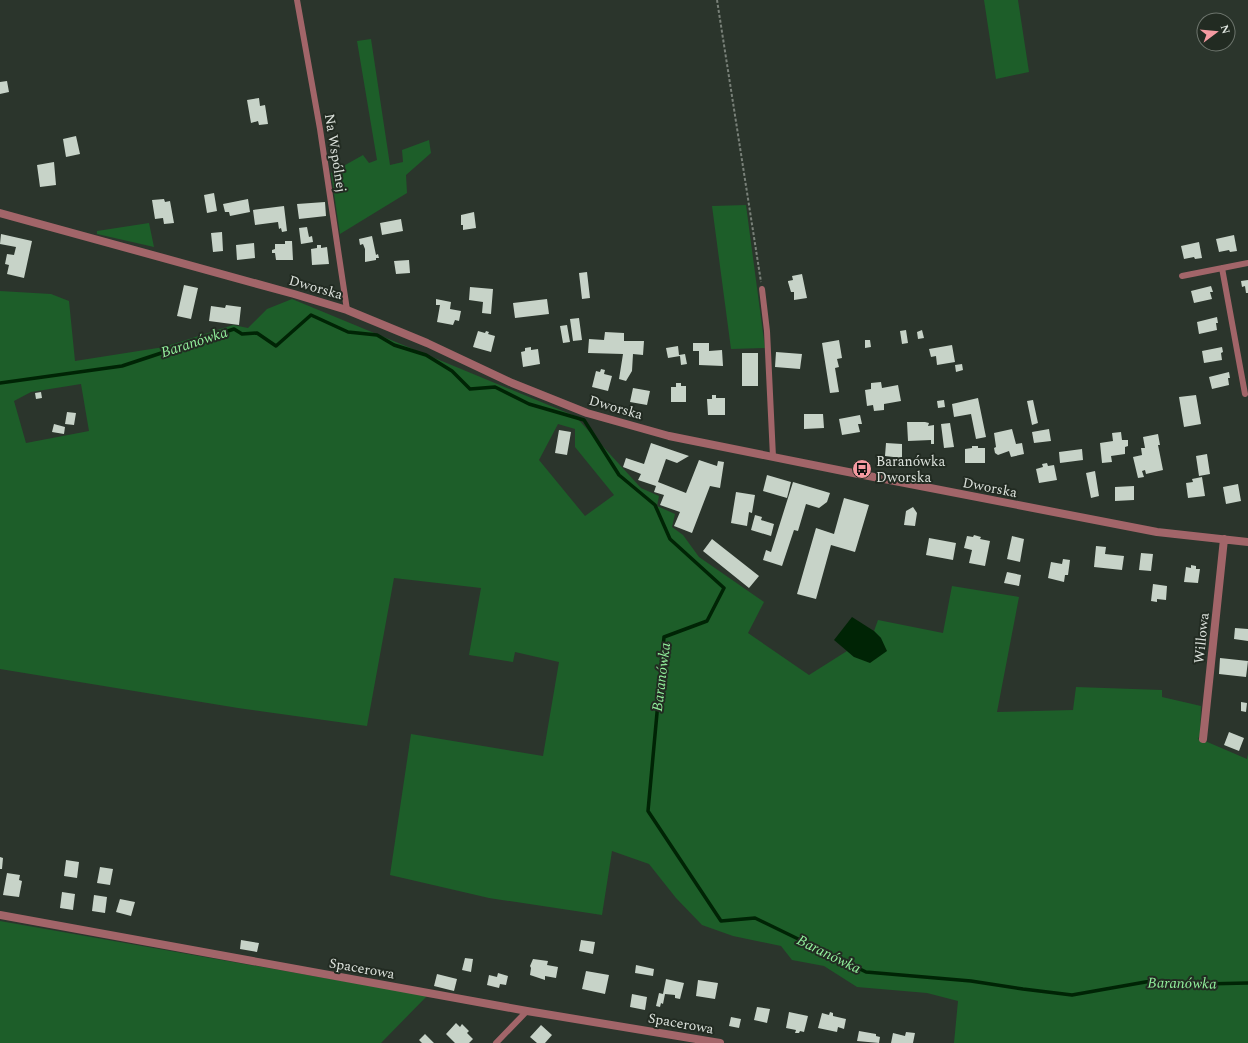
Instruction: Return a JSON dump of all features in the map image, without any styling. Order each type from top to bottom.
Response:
[{"type":"street","name":"Dworska","points":[[0,213],[347,310],[427,343],[512,383],[587,413],[669,436],[1157,532],[1248,542]]},
{"type":"street","name":"Willowa","points":[[1203,739],[1224,539]]},
{"type":"street","name":"Spacerowa","points":[[0,915],[527,1011],[720,1043]]},
{"type":"lane","name":"Na Wspólnej","points":[[297,0],[320,129],[347,310]]},
{"type":"lane","points":[[1182,276],[1248,263]]},
{"type":"lane","points":[[1222,268],[1245,394]]},
{"type":"lane","points":[[762,289],[767,330],[773,457]]},
{"type":"lane","points":[[496,1043],[527,1011]]},
{"type":"path","points":[[717,0],[762,289]]},
{"type":"shaded area","points":[[984,0],[1018,0],[1029,72],[996,79]]},
{"type":"shaded area","points":[[371,39],[390,165],[403,162],[402,150],[429,140],[431,153],[406,175],[407,193],[340,234],[331,173],[363,155],[369,163],[377,160],[357,41]]},
{"type":"shaded area","points":[[746,205],[765,348],[731,349],[712,206]]},
{"type":"shaded area","points":[[149,223],[154,247],[97,234],[97,231]]},
{"type":"shaded area","points":[[0,291],[51,294],[69,301],[75,361],[164,347],[233,325],[248,328],[267,309],[292,299],[575,416],[641,488],[659,496],[657,506],[675,514],[672,527],[683,535],[699,557],[764,602],[748,633],[809,675],[847,651],[854,657],[881,638],[874,631],[878,620],[943,633],[952,586],[1019,597],[997,712],[1073,710],[1076,687],[1162,690],[1162,697],[1201,706],[1200,735],[1198,739],[1247,759],[1248,754],[1248,1043],[954,1043],[958,1001],[927,993],[857,987],[824,966],[792,960],[781,946],[733,936],[702,925],[676,898],[649,864],[612,851],[602,915],[489,898],[390,875],[411,734],[543,756],[559,662],[515,652],[513,662],[469,655],[481,588],[394,578],[367,726],[238,708],[0,669]],"holes":[[[81,384],[89,431],[26,443],[14,401],[31,392]],[[558,424],[575,429],[575,447],[614,495],[585,516],[539,460]]]},
{"type":"shaded area","points":[[852,617],[874,631],[881,638],[887,651],[870,663],[854,657],[834,640]]},
{"type":"shaded area","points":[[0,921],[427,996],[381,1043],[0,1043]]},
{"type":"building","points":[[7,81],[9,92],[0,94],[0,82]]},
{"type":"building","points":[[259,98],[260,106],[265,105],[268,124],[259,125],[258,121],[251,123],[247,100]]},
{"type":"building","points":[[76,136],[80,154],[66,157],[63,139]]},
{"type":"building","points":[[54,162],[56,185],[40,187],[37,165]]},
{"type":"building","points":[[214,193],[217,211],[207,213],[204,195]]},
{"type":"building","points":[[164,199],[165,202],[170,201],[174,223],[164,224],[163,218],[155,219],[152,200]]},
{"type":"building","points":[[248,199],[250,212],[230,216],[229,212],[225,212],[223,204]]},
{"type":"building","points":[[325,202],[326,216],[299,219],[297,204]]},
{"type":"building","points":[[284,206],[287,231],[282,232],[281,228],[279,229],[278,222],[255,225],[253,210]]},
{"type":"building","points":[[474,212],[476,228],[463,230],[463,225],[461,225],[461,215]]},
{"type":"building","points":[[401,219],[403,231],[382,235],[380,223]]},
{"type":"building","points":[[307,227],[309,237],[312,236],[313,242],[301,244],[299,228]]},
{"type":"building","points":[[222,232],[223,251],[213,252],[211,233]]},
{"type":"building","points":[[1,234],[32,241],[24,278],[7,274],[9,265],[5,264],[7,254],[14,255],[16,247],[0,244]]},
{"type":"building","points":[[1234,235],[1237,251],[1230,252],[1229,250],[1219,252],[1216,239]]},
{"type":"building","points":[[372,236],[376,255],[378,254],[379,258],[365,262],[365,249],[363,244],[360,245],[359,239]]},
{"type":"building","points":[[285,241],[292,241],[293,260],[276,260],[275,253],[272,253],[272,250],[275,249],[275,244],[285,244]]},
{"type":"building","points":[[1199,242],[1202,258],[1195,259],[1194,257],[1184,259],[1181,246]]},
{"type":"building","points":[[254,243],[255,258],[237,260],[236,245]]},
{"type":"building","points":[[317,245],[321,245],[321,248],[327,247],[329,264],[312,265],[311,249],[317,248]]},
{"type":"building","points":[[409,260],[410,273],[396,274],[394,261]]},
{"type":"building","points":[[587,272],[590,298],[582,299],[579,273]]},
{"type":"building","points":[[802,274],[807,298],[794,300],[794,292],[791,292],[788,281],[793,280],[792,276]]},
{"type":"building","points":[[1248,280],[1248,293],[1246,293],[1245,286],[1242,287],[1241,281]]},
{"type":"building","points":[[184,285],[198,288],[191,319],[177,316]]},
{"type":"building","points":[[1211,286],[1213,292],[1210,292],[1212,299],[1194,303],[1191,291]]},
{"type":"building","points":[[470,287],[493,289],[491,314],[482,313],[483,302],[469,300]]},
{"type":"building","points":[[436,299],[451,302],[450,309],[461,311],[459,321],[455,320],[453,325],[437,322],[440,305],[436,305]]},
{"type":"building","points":[[547,299],[549,314],[515,318],[513,303]]},
{"type":"building","points":[[226,305],[241,307],[239,325],[209,321],[211,306],[225,308]]},
{"type":"building","points":[[1217,317],[1217,330],[1199,334],[1197,322]]},
{"type":"building","points":[[579,318],[582,340],[573,341],[570,319]]},
{"type":"building","points":[[567,325],[570,342],[563,343],[560,326]]},
{"type":"building","points":[[906,330],[908,343],[902,344],[900,331]]},
{"type":"building","points":[[922,330],[924,338],[918,339],[917,332]]},
{"type":"building","points":[[478,331],[485,333],[486,331],[489,332],[488,334],[495,336],[491,352],[473,347]]},
{"type":"building","points":[[605,332],[624,333],[624,341],[644,341],[643,355],[633,354],[632,371],[626,381],[619,379],[623,354],[588,353],[589,339],[604,340]]},
{"type":"building","points":[[839,340],[842,358],[837,359],[839,367],[835,368],[839,392],[830,393],[822,343]]},
{"type":"building","points":[[865,340],[870,340],[871,347],[865,348]]},
{"type":"building","points":[[693,343],[709,343],[709,351],[722,350],[723,366],[699,365],[699,351],[693,351]]},
{"type":"building","points":[[952,345],[955,362],[937,365],[936,356],[931,357],[929,349]]},
{"type":"building","points":[[678,346],[679,355],[685,354],[687,364],[681,365],[680,356],[668,358],[666,348]]},
{"type":"building","points":[[531,347],[531,350],[538,349],[540,364],[523,367],[521,352],[525,351],[525,348]]},
{"type":"building","points":[[1222,347],[1222,360],[1204,363],[1202,351]]},
{"type":"building","points":[[776,352],[802,354],[800,369],[775,367]]},
{"type":"building","points":[[742,353],[758,353],[758,386],[742,386]]},
{"type":"building","points":[[962,364],[963,370],[956,372],[955,365]]},
{"type":"building","points":[[601,369],[605,370],[604,374],[612,376],[608,391],[592,387],[596,371],[600,372]]},
{"type":"building","points":[[1229,372],[1229,385],[1212,389],[1209,377]]},
{"type":"building","points":[[881,382],[882,388],[898,385],[901,401],[884,404],[884,410],[874,411],[873,405],[867,406],[865,390],[871,389],[871,383]]},
{"type":"building","points":[[676,383],[681,383],[681,386],[686,386],[686,402],[671,402],[671,387],[676,387]]},
{"type":"building","points":[[633,388],[650,391],[647,405],[630,402]]},
{"type":"building","points":[[41,392],[42,398],[36,399],[35,393]]},
{"type":"building","points":[[712,395],[716,395],[716,398],[725,398],[725,415],[708,415],[707,399],[712,399]]},
{"type":"building","points":[[1196,395],[1201,424],[1184,427],[1179,397]]},
{"type":"building","points":[[978,398],[986,437],[976,439],[971,414],[954,417],[952,404]]},
{"type":"building","points":[[944,400],[945,407],[938,408],[937,401]]},
{"type":"building","points":[[1033,400],[1038,423],[1032,425],[1027,401]]},
{"type":"building","points":[[67,412],[76,413],[74,425],[65,424]]},
{"type":"building","points":[[804,414],[823,414],[824,428],[804,429]]},
{"type":"building","points":[[860,415],[862,424],[858,424],[860,432],[842,435],[839,419]]},
{"type":"building","points":[[907,422],[925,422],[929,423],[928,426],[934,425],[934,444],[931,444],[931,440],[908,441]]},
{"type":"building","points":[[950,423],[954,447],[944,448],[941,424]]},
{"type":"building","points":[[54,424],[65,427],[64,434],[52,432]]},
{"type":"building","points":[[1012,429],[1016,444],[1022,443],[1024,454],[1011,457],[1009,451],[998,455],[995,453],[994,448],[996,447],[994,433]]},
{"type":"building","points":[[1049,429],[1051,441],[1034,443],[1032,432]]},
{"type":"building","points":[[559,430],[571,432],[567,455],[555,453]]},
{"type":"building","points":[[1121,432],[1122,440],[1128,440],[1128,446],[1125,447],[1125,454],[1111,456],[1112,462],[1102,463],[1100,443],[1113,441],[1112,433]]},
{"type":"building","points":[[1158,434],[1160,445],[1158,445],[1163,470],[1146,474],[1145,470],[1142,471],[1144,477],[1138,478],[1133,457],[1142,455],[1141,448],[1145,448],[1143,437]]},
{"type":"building","points":[[651,443],[689,456],[677,463],[666,459],[658,482],[686,493],[699,460],[717,466],[718,461],[724,462],[720,488],[710,486],[692,533],[674,526],[680,512],[660,505],[664,495],[654,492],[656,486],[638,480],[641,474],[623,467],[626,458],[644,464]]},
{"type":"building","points":[[886,443],[902,444],[902,458],[885,456]]},
{"type":"building","points":[[972,446],[985,448],[985,463],[965,463],[965,449],[972,448]]},
{"type":"building","points":[[1082,449],[1083,460],[1060,463],[1059,452]]},
{"type":"building","points":[[1207,454],[1210,474],[1199,476],[1196,456]]},
{"type":"building","points":[[1047,463],[1048,466],[1054,465],[1057,480],[1039,483],[1036,469],[1043,467],[1042,464]]},
{"type":"building","points":[[1095,471],[1099,496],[1091,498],[1086,473]]},
{"type":"building","points":[[767,475],[791,482],[787,498],[763,491]]},
{"type":"building","points":[[1202,477],[1205,496],[1188,498],[1186,483],[1193,482],[1192,479]]},
{"type":"building","points":[[793,482],[830,493],[827,502],[819,508],[806,504],[798,531],[794,530],[782,566],[763,560],[766,550],[771,552]]},
{"type":"building","points":[[1238,484],[1241,501],[1226,504],[1223,487]]},
{"type":"building","points":[[1134,486],[1134,500],[1115,501],[1115,487]]},
{"type":"building","points":[[736,492],[755,495],[752,513],[749,512],[747,526],[731,523]]},
{"type":"building","points":[[844,498],[869,505],[855,552],[831,545],[816,599],[797,594],[816,528],[834,534]]},
{"type":"building","points":[[913,507],[917,513],[915,526],[904,525],[906,511]]},
{"type":"building","points":[[755,515],[762,517],[761,520],[774,524],[771,536],[751,530]]},
{"type":"building","points":[[974,535],[981,537],[980,539],[990,541],[985,566],[969,563],[972,550],[964,548],[967,536],[973,537]]},
{"type":"building","points":[[1012,536],[1024,539],[1020,562],[1007,559]]},
{"type":"building","points":[[929,538],[956,543],[953,560],[926,555]]},
{"type":"building","points":[[712,539],[759,576],[749,588],[703,551]]},
{"type":"building","points":[[1096,546],[1106,547],[1105,554],[1124,556],[1122,570],[1094,567]]},
{"type":"building","points":[[1141,553],[1153,554],[1151,571],[1139,570]]},
{"type":"building","points":[[1063,559],[1070,560],[1068,575],[1065,575],[1064,582],[1048,578],[1051,562],[1062,564]]},
{"type":"building","points":[[1191,565],[1196,566],[1196,569],[1200,569],[1198,583],[1184,582],[1186,567],[1191,568]]},
{"type":"building","points":[[1007,572],[1021,575],[1019,586],[1004,583]]},
{"type":"building","points":[[1153,584],[1167,586],[1166,600],[1157,599],[1157,602],[1151,601]]},
{"type":"building","points":[[1235,628],[1248,629],[1248,641],[1234,639]]},
{"type":"building","points":[[1220,658],[1248,661],[1246,677],[1219,674]]},
{"type":"building","points":[[1241,702],[1247,703],[1246,712],[1241,711]]},
{"type":"building","points":[[1229,732],[1244,738],[1239,751],[1224,745]]},
{"type":"building","points":[[0,857],[3,858],[2,869],[0,869]]},
{"type":"building","points":[[66,860],[79,862],[77,878],[64,876]]},
{"type":"building","points":[[100,867],[113,869],[110,885],[97,883]]},
{"type":"building","points":[[7,873],[20,875],[19,880],[22,881],[19,897],[3,895]]},
{"type":"building","points":[[62,892],[75,894],[73,910],[60,908]]},
{"type":"building","points":[[94,895],[107,897],[105,913],[92,911]]},
{"type":"building","points":[[120,899],[135,902],[131,916],[116,912]]},
{"type":"building","points":[[241,940],[259,943],[257,952],[240,949]]},
{"type":"building","points":[[581,940],[595,942],[593,954],[579,951]]},
{"type":"building","points":[[465,958],[473,959],[471,972],[462,970]]},
{"type":"building","points":[[533,959],[548,961],[547,965],[558,967],[556,978],[545,976],[545,980],[530,975],[530,966]]},
{"type":"building","points":[[636,965],[654,969],[653,976],[635,973]]},
{"type":"building","points":[[586,971],[609,975],[605,994],[582,989]]},
{"type":"building","points":[[498,973],[508,976],[506,985],[500,984],[499,988],[487,985],[489,975],[497,977]]},
{"type":"building","points":[[437,974],[457,979],[454,991],[434,986]]},
{"type":"building","points":[[666,979],[684,983],[680,999],[675,998],[675,995],[665,994],[663,1004],[661,1003],[660,1007],[656,1006],[659,993],[663,994]]},
{"type":"building","points":[[698,980],[718,983],[715,999],[696,996]]},
{"type":"building","points":[[632,994],[647,997],[645,1010],[630,1007]]},
{"type":"building","points":[[757,1007],[770,1009],[767,1023],[754,1020]]},
{"type":"building","points":[[789,1012],[808,1016],[804,1032],[800,1031],[799,1033],[795,1033],[796,1030],[786,1028]]},
{"type":"building","points":[[830,1012],[833,1013],[833,1016],[846,1019],[844,1029],[838,1027],[837,1032],[818,1028],[822,1013],[829,1015]]},
{"type":"building","points":[[731,1017],[741,1019],[739,1028],[729,1026]]},
{"type":"building","points":[[456,1023],[460,1027],[462,1024],[469,1031],[467,1033],[473,1039],[469,1043],[455,1043],[446,1034]]},
{"type":"building","points":[[541,1025],[552,1035],[545,1043],[537,1043],[530,1037]]},
{"type":"building","points":[[859,1031],[876,1034],[876,1036],[880,1037],[879,1043],[857,1041]]},
{"type":"building","points":[[906,1032],[915,1033],[913,1043],[891,1043],[893,1033],[905,1036]]},
{"type":"building","points":[[425,1034],[434,1043],[422,1043],[419,1040]]},
{"type":"waterway","name":"Baranówka","points":[[0,383],[122,366],[234,329],[242,334],[257,333],[276,346],[311,315],[348,332],[377,335],[394,345],[426,355],[452,371],[470,389],[495,387],[529,404],[584,420],[619,475],[655,505],[670,539],[724,588],[707,621],[664,637],[648,811],[721,921],[755,918],[866,972],[971,981],[1072,995],[1151,981],[1159,985],[1248,983]]},
{"type":"place","name":"Baranówka Dworska","points":[[862,469]]}]
